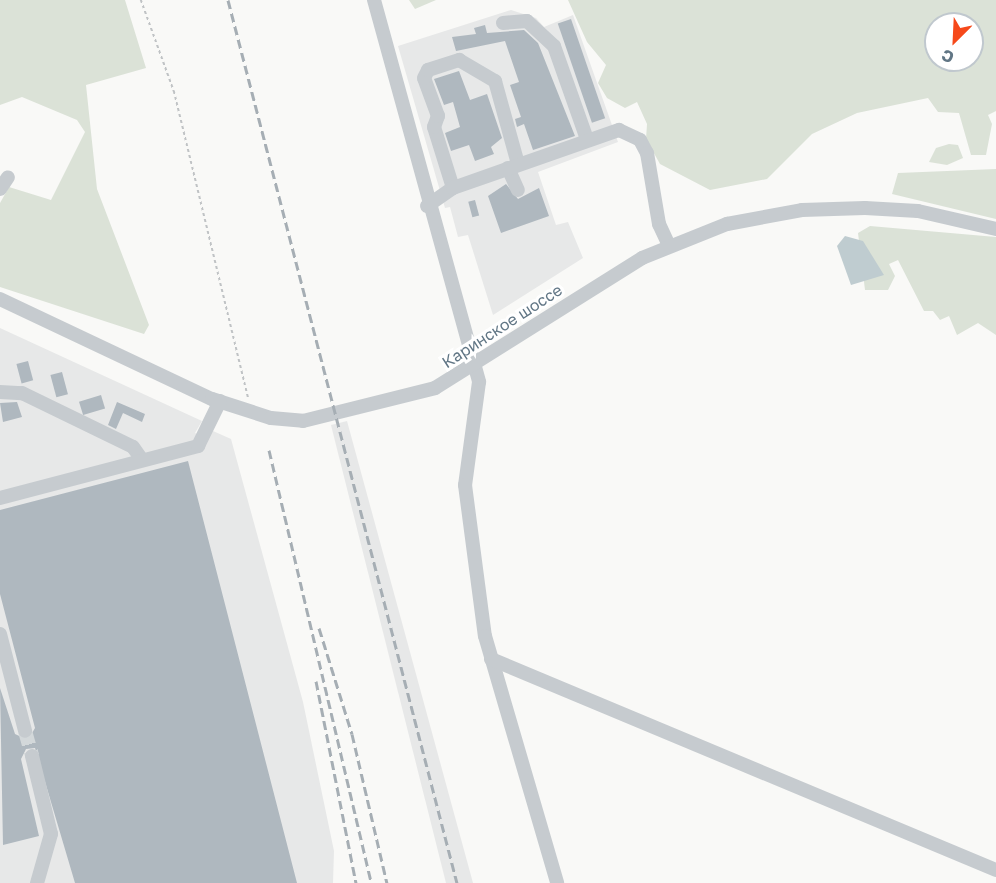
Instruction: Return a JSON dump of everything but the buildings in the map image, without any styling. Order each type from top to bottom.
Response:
[{"type":"street","points":[[374,0],[427,206],[475,367],[478,402],[465,485],[491,659],[557,883]]},
{"type":"street","points":[[503,23],[527,21],[554,46],[587,139]]},
{"type":"street","points":[[453,188],[434,127],[438,116],[424,78],[428,70],[459,60],[495,81],[518,190]]},
{"type":"street","points":[[427,206],[453,188],[619,129],[640,140],[669,245]]},
{"type":"street","points":[[0,189],[8,177]]},
{"type":"street","name":"Каринское шоссе","points":[[0,299],[219,401],[252,413],[303,422],[334,416],[435,388],[475,367],[560,308],[669,245],[727,224],[802,210],[918,211],[996,229]]},
{"type":"street","points":[[0,392],[22,393],[133,447],[142,460]]},
{"type":"street","points":[[0,498],[198,446],[219,401]]},
{"type":"street","points":[[0,634],[25,731]]},
{"type":"street","points":[[491,659],[996,870]]},
{"type":"street","points":[[32,756],[51,834],[37,883]]},
{"type":"path","points":[[141,0],[174,91],[252,413]]},
{"type":"shaded area","points":[[0,0],[125,0],[146,68],[86,85],[97,189],[149,325],[144,334],[0,287],[0,203],[9,187],[51,200],[85,132],[77,120],[22,97],[0,105]]},
{"type":"shaded area","points":[[409,0],[436,0],[415,9]]},
{"type":"shaded area","points":[[568,0],[996,0],[996,111],[988,115],[992,124],[986,155],[971,155],[959,113],[938,112],[928,98],[857,113],[812,134],[767,179],[710,190],[660,164],[646,139],[647,124],[637,102],[625,108],[607,98],[598,83],[606,65],[587,42]]},
{"type":"shaded area","points":[[511,10],[536,18],[544,27],[573,15],[618,142],[538,172],[556,225],[568,222],[583,258],[493,315],[468,235],[458,237],[450,207],[445,208],[398,46]]},
{"type":"shaded area","points":[[949,144],[958,145],[963,158],[947,165],[929,162],[936,148]]},
{"type":"shaded area","points":[[996,169],[996,219],[892,194],[898,173]]},
{"type":"shaded area","points":[[870,226],[996,237],[996,335],[978,323],[957,335],[949,316],[940,320],[933,311],[924,311],[898,260],[889,264],[895,276],[888,290],[865,290],[858,233]]},
{"type":"shaded area","points":[[845,236],[863,241],[884,275],[851,285],[837,246]]},
{"type":"shaded area","points":[[0,328],[202,421],[195,433],[208,439],[213,431],[231,439],[303,702],[334,851],[333,883],[0,883]]},
{"type":"shaded area","points":[[347,421],[473,883],[446,883],[331,425]]},
{"type":"tunnel","points":[[25,731],[32,756]]},
{"type":"railway","points":[[228,0],[457,883]]},
{"type":"railway","points":[[269,450],[371,883]]},
{"type":"railway","points":[[319,628],[352,734],[387,883]]},
{"type":"railway","points":[[316,681],[356,883]]}]
